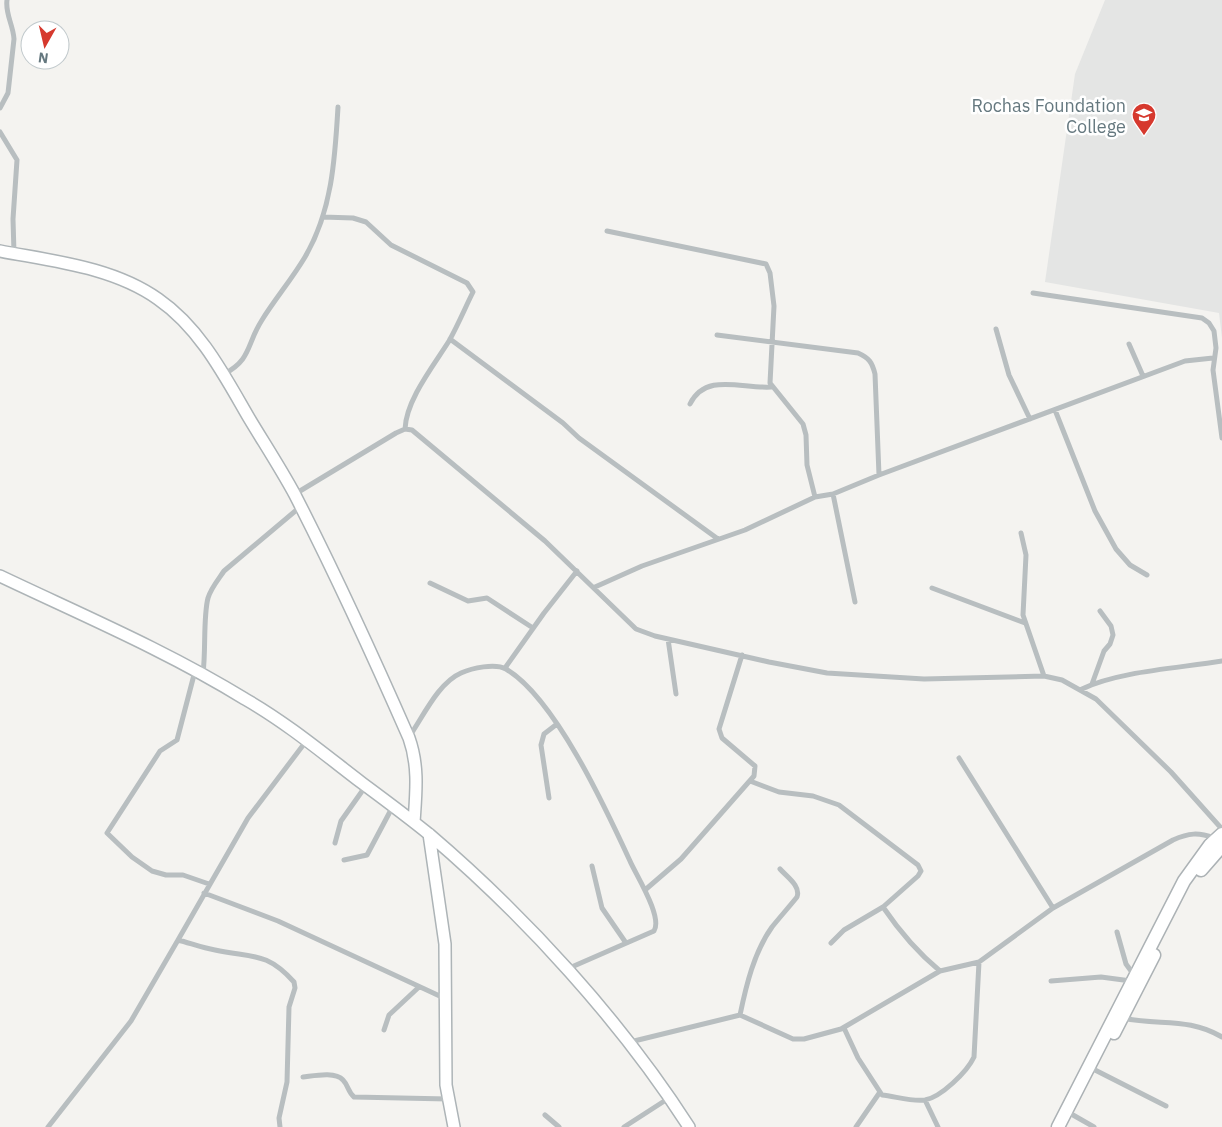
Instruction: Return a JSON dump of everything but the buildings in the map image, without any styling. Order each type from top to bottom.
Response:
[{"type":"main road","points":[[1058,1127],[1132,978],[1184,881],[1221,837]]},
{"type":"main road","points":[[1067,1127],[1188,889],[1221,837]]},
{"type":"street","points":[[0,108],[8,93],[14,38],[6,9],[7,0]]},
{"type":"street","points":[[223,375],[243,361],[260,322],[305,258],[323,217],[334,167],[338,107]]},
{"type":"street","points":[[0,132],[17,160],[13,219],[14,253]]},
{"type":"street","points":[[323,217],[353,218],[366,222],[391,245],[470,285],[473,292],[450,339],[414,400],[405,420],[405,429]]},
{"type":"street","points":[[607,231],[766,264],[770,273],[774,306],[769,380],[771,387],[803,424],[806,435],[807,465],[815,498]]},
{"type":"street","points":[[0,251],[67,263],[135,285],[159,299],[183,321],[209,351],[294,494],[362,631],[409,738],[415,754],[417,778],[414,822]]},
{"type":"street","points":[[1033,293],[1202,318],[1209,323],[1214,331],[1216,348],[1213,358],[1222,438]]},
{"type":"street","points":[[996,329],[1009,375],[1030,419]]},
{"type":"street","points":[[717,335],[858,353],[868,357],[873,364],[875,374],[878,475]]},
{"type":"street","points":[[450,339],[563,423],[579,438],[718,539]]},
{"type":"street","points":[[1129,344],[1143,376]]},
{"type":"street","points":[[595,587],[642,566],[745,530],[815,498],[833,494],[878,475],[1186,360],[1213,358]]},
{"type":"street","points":[[690,404],[695,393],[709,385],[771,387]]},
{"type":"street","points":[[1056,410],[1095,511],[1116,549],[1130,565],[1146,575]]},
{"type":"street","points":[[294,494],[405,429],[412,430],[545,541],[595,587],[636,629],[668,639],[827,673],[924,679],[1044,676],[1062,680],[1082,689],[1114,715],[1171,772],[1221,837]]},
{"type":"street","points":[[833,494],[855,602]]},
{"type":"street","points":[[209,884],[183,875],[166,875],[152,871],[132,858],[107,833],[160,751],[177,740],[206,652],[208,599],[215,584],[224,571],[300,506]]},
{"type":"street","points":[[1020,533],[1026,555],[1023,600],[1025,623],[1044,676]]},
{"type":"street","points":[[505,668],[577,571]]},
{"type":"street","points":[[0,576],[166,654],[246,699],[307,740],[414,822],[500,898],[566,970],[629,1042],[689,1127]]},
{"type":"street","points":[[430,583],[468,601],[487,598],[533,628]]},
{"type":"street","points":[[932,588],[1025,623]]},
{"type":"street","points":[[1092,684],[1104,651],[1114,635],[1111,626],[1100,611]]},
{"type":"street","points":[[668,639],[676,694]]},
{"type":"street","points":[[645,890],[681,859],[750,781],[756,771],[754,766],[722,738],[719,729],[742,655]]},
{"type":"street","points":[[1082,689],[1092,684],[1222,661]]},
{"type":"street","points":[[409,738],[439,694],[460,673],[487,667],[505,668],[533,694],[558,724],[609,815],[645,890],[656,928],[654,931],[566,970]]},
{"type":"street","points":[[549,798],[541,745],[544,734],[558,724]]},
{"type":"street","points":[[48,1127],[131,1021],[248,818],[307,740]]},
{"type":"street","points":[[959,758],[1053,908]]},
{"type":"street","points":[[750,781],[779,792],[813,796],[839,805],[918,865],[920,871],[918,876],[883,907],[844,930],[831,943]]},
{"type":"street","points":[[335,842],[341,821],[366,786]]},
{"type":"street","points":[[344,860],[367,855],[393,806]]},
{"type":"street","points":[[629,1042],[740,1015],[793,1039],[804,1039],[844,1028],[940,971],[979,962],[1053,908],[1173,840],[1188,834],[1201,833],[1221,837]]},
{"type":"street","points":[[429,834],[445,944],[448,1099],[454,1127]]},
{"type":"street","points":[[592,866],[602,908],[626,943]]},
{"type":"street","points":[[740,1015],[744,994],[759,951],[772,928],[798,897],[798,888],[780,869]]},
{"type":"street","points":[[204,893],[278,921],[447,999]]},
{"type":"street","points":[[883,907],[918,953],[940,971]]},
{"type":"street","points":[[1051,981],[1101,977],[1132,978],[1117,932]]},
{"type":"street","points":[[178,940],[216,950],[263,957],[275,964],[294,982],[295,988],[289,1007],[287,1082],[279,1118],[280,1127]]},
{"type":"street","points":[[844,1028],[858,1058],[882,1095],[925,1100],[950,1086],[968,1070],[974,1058],[979,962]]},
{"type":"street","points":[[384,1030],[389,1014],[419,987]]},
{"type":"street","points":[[1123,1018],[1187,1024],[1206,1028],[1222,1037]]},
{"type":"street","points":[[1095,1070],[1166,1106]]},
{"type":"street","points":[[302,1077],[338,1077],[344,1080],[351,1095],[363,1098],[419,1096],[448,1099]]},
{"type":"street","points":[[856,1127],[880,1092]]},
{"type":"street","points":[[624,1127],[669,1098]]},
{"type":"street","points":[[925,1100],[938,1127]]},
{"type":"street","points":[[545,1115],[559,1127]]},
{"type":"street","points":[[1073,1115],[1094,1127]]},
{"type":"shaded area","name":"Rochas Foundation College","points":[[1105,0],[1222,0],[1222,338],[1219,313],[1045,282],[1075,74]]},
{"type":"place","name":"Rochas Foundation College","points":[[1144,136]]}]
